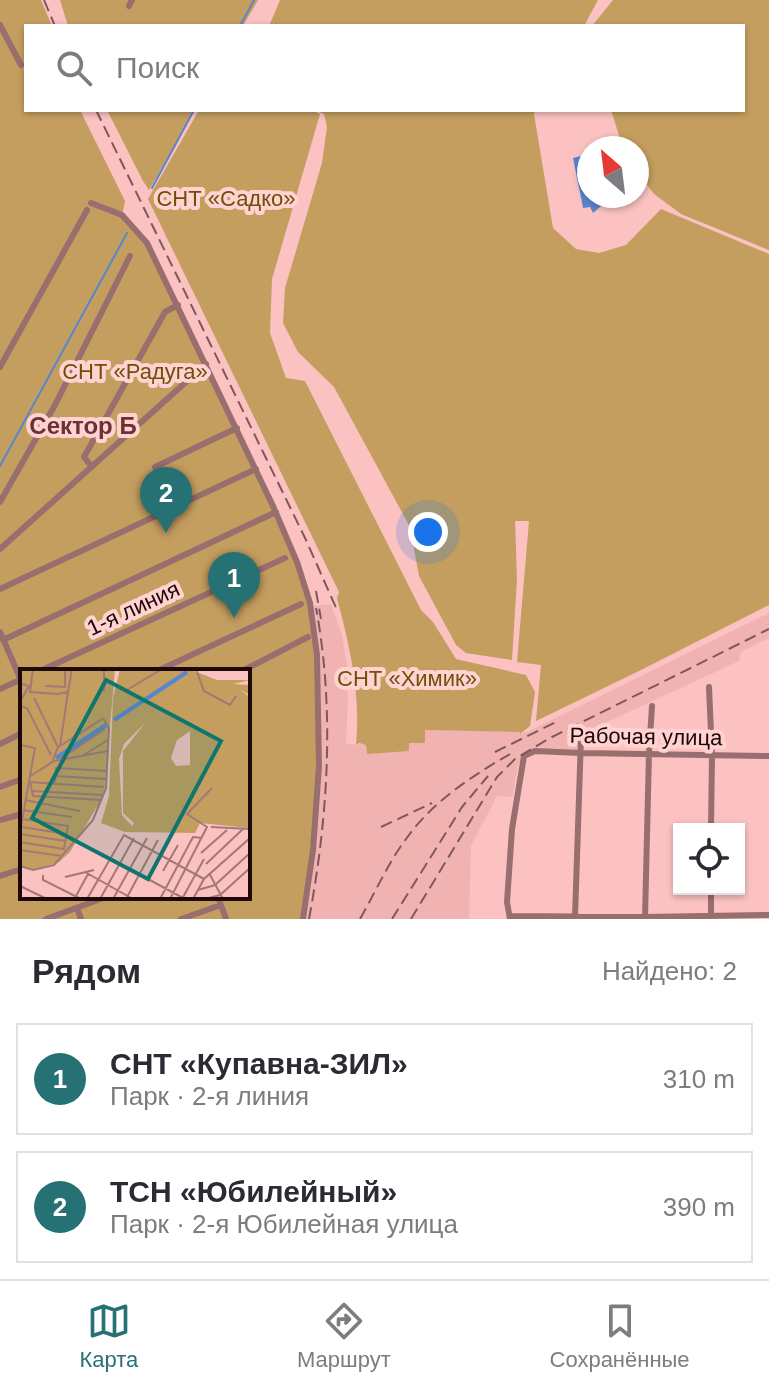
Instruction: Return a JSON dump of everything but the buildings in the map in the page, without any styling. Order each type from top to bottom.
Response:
[{"type":"street","points":[[0,25],[21,65]]},
{"type":"street","points":[[0,367],[89,207],[122,215],[147,243],[178,305],[276,512],[310,603],[317,655],[319,766],[313,850],[303,919]]},
{"type":"street","points":[[0,502],[55,405],[130,256]]},
{"type":"street","points":[[92,467],[84,457],[165,312],[178,305]]},
{"type":"street","points":[[0,549],[206,364]]},
{"type":"street","points":[[174,508],[155,467],[237,428]]},
{"type":"street","points":[[0,589],[256,469]]},
{"type":"street","points":[[3,640],[276,512]]},
{"type":"street","name":"1-я линия","points":[[44,669],[285,558]]},
{"type":"street","points":[[161,669],[301,604]]},
{"type":"street","points":[[0,632],[20,678]]},
{"type":"street","points":[[246,669],[308,637]]},
{"type":"street","points":[[0,689],[20,680]]},
{"type":"street","points":[[709,687],[711,823]]},
{"type":"street","points":[[645,918],[652,706]]},
{"type":"street","points":[[0,744],[20,734]]},
{"type":"street","points":[[575,918],[581,737]]},
{"type":"street","name":"Рабочая улица","points":[[510,917],[507,902],[512,829],[524,756],[535,751],[769,756]]},
{"type":"street","points":[[0,787],[20,780]]},
{"type":"street","points":[[0,820],[20,815]]},
{"type":"street","points":[[0,876],[20,870]]},
{"type":"street","points":[[711,895],[711,917]]},
{"type":"street","points":[[46,919],[101,899]]},
{"type":"street","points":[[219,899],[226,919]]},
{"type":"street","points":[[181,919],[221,905]]},
{"type":"street","points":[[77,908],[81,919]]},
{"type":"street","points":[[510,917],[769,915]]},
{"type":"shaded area","points":[[331,604],[342,635],[347,667],[346,743],[366,745],[367,754],[409,743],[425,730],[527,732],[769,613],[769,638],[741,652],[739,661],[579,735],[577,752],[543,750],[540,747],[522,757],[512,797],[497,796],[471,846],[469,919],[305,919],[311,890],[321,773],[320,655],[314,606]]},
{"type":"green space","name":"СНТ «Радуга»","points":[[0,0],[41,0],[51,24],[24,24],[24,112],[81,112],[125,201],[122,216],[147,243],[297,562],[315,634],[319,766],[303,919],[0,919]]},
{"type":"green space","points":[[60,0],[258,0],[244,24],[67,24]]},
{"type":"green space","points":[[280,0],[598,0],[585,24],[270,24]]},
{"type":"green space","points":[[613,0],[769,0],[769,250],[681,214],[654,194],[649,188],[649,136],[619,136],[612,112],[745,112],[745,24],[594,24]]},
{"type":"green space","points":[[108,112],[194,112],[149,190]]},
{"type":"green space","points":[[198,112],[320,114],[272,279],[270,333],[286,378],[305,381],[421,610],[433,622],[456,659],[526,675],[535,692],[530,726],[520,734],[425,730],[425,743],[409,743],[409,751],[367,754],[366,745],[356,745],[356,689],[337,598],[339,592],[148,199]]},
{"type":"green space","points":[[320,112],[534,112],[553,228],[576,249],[599,253],[626,245],[661,209],[769,254],[769,605],[536,721],[541,665],[517,662],[529,521],[515,521],[517,579],[512,660],[466,653],[456,645],[419,576],[410,527],[334,387],[298,352],[283,323],[285,288],[322,163],[327,127],[324,114]]},
{"type":"water","points":[[577,157],[577,178],[573,158]]},
{"type":"waterway","points":[[241,24],[254,0]]},
{"type":"waterway","points":[[152,188],[193,112]]},
{"type":"waterway","points":[[0,466],[127,233]]},
{"type":"railway","points":[[44,0],[54,24]]},
{"type":"railway","points":[[97,112],[306,540],[337,610]]},
{"type":"railway","points":[[316,591],[321,619]]},
{"type":"railway","points":[[309,919],[321,842],[327,764],[326,685],[316,608]]},
{"type":"railway","points":[[411,919],[497,777],[515,759],[548,739],[769,629]]},
{"type":"railway","points":[[495,752],[556,722]]},
{"type":"railway","points":[[360,919],[393,858],[416,826],[454,791],[510,754]]},
{"type":"railway","points":[[392,919],[462,807],[488,776]]},
{"type":"railway","points":[[381,827],[432,803]]},
{"type":"place","name":"ТСН «Юбилейный»","points":[[166,533]]},
{"type":"place","name":"СНТ «Купавна-ЗИЛ»","points":[[234,618]]},
{"type":"district","name":"Сектор Б","points":[[83,426]]},
{"type":"park label","name":"СНТ «Садко»","points":[[226,198]]},
{"type":"park label","name":"СНТ «Химик»","points":[[407,678]]}]
